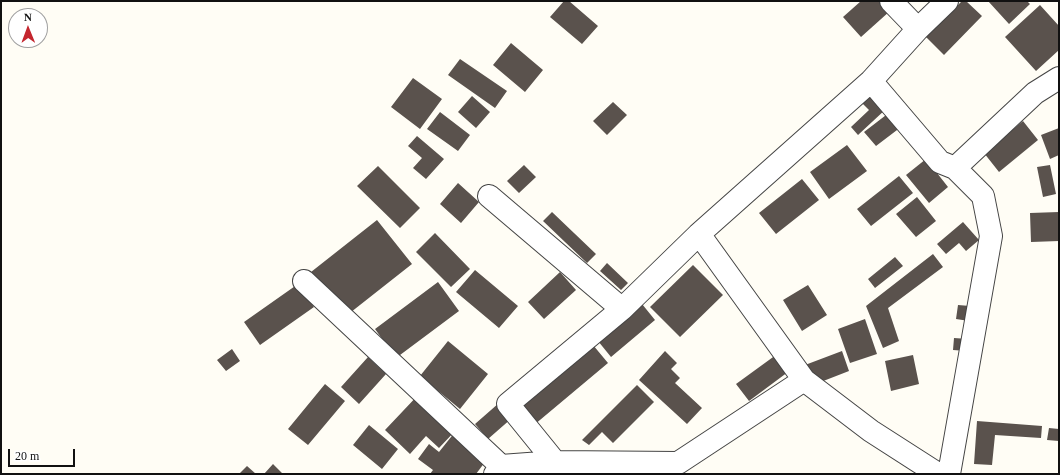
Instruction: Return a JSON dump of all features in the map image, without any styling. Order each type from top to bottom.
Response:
[{"type":"street","points":[[891,1],[918,29]]},
{"type":"street","points":[[555,462],[508,404],[622,308],[699,234],[871,81],[918,29],[947,1]]},
{"type":"street","points":[[955,168],[1035,94],[1059,78]]},
{"type":"street","points":[[871,81],[940,162],[955,168],[983,196],[992,236],[949,474]]},
{"type":"street","points":[[489,196],[622,308]]},
{"type":"street","points":[[699,234],[804,380],[871,431],[938,474]]},
{"type":"street","points":[[304,281],[498,470],[555,462],[678,463],[804,380]]},
{"type":"building","points":[[564,1],[569,1],[598,26],[582,44],[550,17]]},
{"type":"building","points":[[861,1],[881,1],[890,11],[861,37],[843,17]]},
{"type":"building","points":[[962,1],[966,1],[982,16],[944,55],[926,37]]},
{"type":"building","points":[[988,1],[1027,1],[1030,4],[1009,24]]},
{"type":"building","points":[[1040,5],[1059,26],[1059,50],[1036,71],[1005,37]]},
{"type":"building","points":[[511,43],[543,70],[525,92],[493,65]]},
{"type":"building","points":[[460,59],[507,91],[495,108],[448,75]]},
{"type":"building","points":[[413,78],[442,99],[420,129],[391,107]]},
{"type":"building","points":[[871,93],[886,109],[858,135],[851,127],[869,110],[861,102]]},
{"type":"building","points":[[472,96],[490,112],[476,128],[458,112]]},
{"type":"building","points":[[613,102],[627,115],[607,135],[593,121]]},
{"type":"building","points":[[440,112],[470,135],[458,151],[427,129]]},
{"type":"building","points":[[890,112],[901,127],[876,146],[864,132]]},
{"type":"building","points":[[1023,121],[1038,140],[999,172],[984,153]]},
{"type":"building","points":[[1059,128],[1059,155],[1050,159],[1041,135]]},
{"type":"building","points":[[417,136],[444,159],[426,179],[413,168],[422,158],[408,146]]},
{"type":"building","points":[[847,145],[867,171],[829,199],[810,172]]},
{"type":"building","points":[[926,159],[948,187],[929,203],[906,175]]},
{"type":"building","points":[[524,165],[536,177],[519,193],[507,181]]},
{"type":"building","points":[[1050,165],[1056,194],[1043,197],[1037,167]]},
{"type":"building","points":[[378,166],[420,208],[400,228],[357,186]]},
{"type":"building","points":[[899,176],[913,193],[871,226],[857,209]]},
{"type":"building","points":[[802,179],[819,200],[776,234],[759,213]]},
{"type":"building","points":[[458,183],[479,202],[461,223],[440,204]]},
{"type":"building","points":[[917,197],[936,221],[916,237],[896,214]]},
{"type":"building","points":[[552,212],[596,254],[587,263],[543,221]]},
{"type":"building","points":[[1059,212],[1059,241],[1031,242],[1030,213]]},
{"type":"building","points":[[377,220],[412,264],[346,316],[311,272]]},
{"type":"building","points":[[963,222],[979,240],[966,251],[959,243],[946,254],[937,244]]},
{"type":"building","points":[[435,233],[470,269],[451,287],[416,252]]},
{"type":"building","points":[[933,254],[943,267],[888,308],[899,341],[883,348],[866,306]]},
{"type":"building","points":[[895,257],[903,266],[875,288],[868,279]]},
{"type":"building","points":[[607,263],[628,283],[621,290],[600,271]]},
{"type":"building","points":[[693,265],[723,295],[680,337],[650,307]]},
{"type":"building","points":[[475,270],[518,306],[499,328],[456,292]]},
{"type":"building","points":[[560,272],[576,290],[544,319],[528,302]]},
{"type":"building","points":[[438,282],[459,311],[396,358],[375,329]]},
{"type":"building","points":[[298,284],[314,307],[260,345],[244,322]]},
{"type":"building","points":[[808,285],[827,315],[802,331],[783,300]]},
{"type":"building","points":[[642,304],[655,320],[611,357],[598,341]]},
{"type":"building","points":[[958,305],[970,306],[969,321],[956,319]]},
{"type":"building","points":[[865,319],[877,354],[850,363],[838,329]]},
{"type":"building","points":[[954,338],[968,339],[967,351],[953,350]]},
{"type":"building","points":[[448,341],[488,374],[460,409],[420,376]]},
{"type":"building","points":[[593,345],[608,363],[534,425],[519,407]]},
{"type":"building","points":[[232,349],[240,361],[226,371],[217,360]]},
{"type":"building","points":[[665,351],[677,363],[671,369],[680,378],[675,383],[702,408],[687,424],[639,380]]},
{"type":"building","points":[[842,351],[849,371],[813,385],[805,365]]},
{"type":"building","points":[[780,352],[792,369],[749,401],[736,384]]},
{"type":"building","points":[[913,355],[919,384],[891,391],[885,361]]},
{"type":"building","points":[[368,357],[386,374],[359,404],[341,387]]},
{"type":"building","points":[[325,384],[345,401],[308,445],[288,429]]},
{"type":"building","points":[[637,385],[654,402],[613,443],[602,432],[589,445],[582,440]]},
{"type":"building","points":[[420,393],[457,429],[439,448],[426,436],[410,454],[385,430]]},
{"type":"building","points":[[499,403],[512,418],[488,439],[475,424]]},
{"type":"building","points":[[977,421],[1042,426],[1041,438],[995,435],[992,465],[974,464]]},
{"type":"building","points":[[369,425],[398,449],[382,469],[353,445]]},
{"type":"building","points":[[1049,428],[1059,429],[1059,441],[1047,440]]},
{"type":"building","points":[[455,432],[488,458],[476,474],[430,474],[433,470],[418,459],[429,444],[439,452]]},
{"type":"building","points":[[273,464],[283,474],[264,474]]},
{"type":"building","points":[[247,466],[256,474],[239,474]]}]
